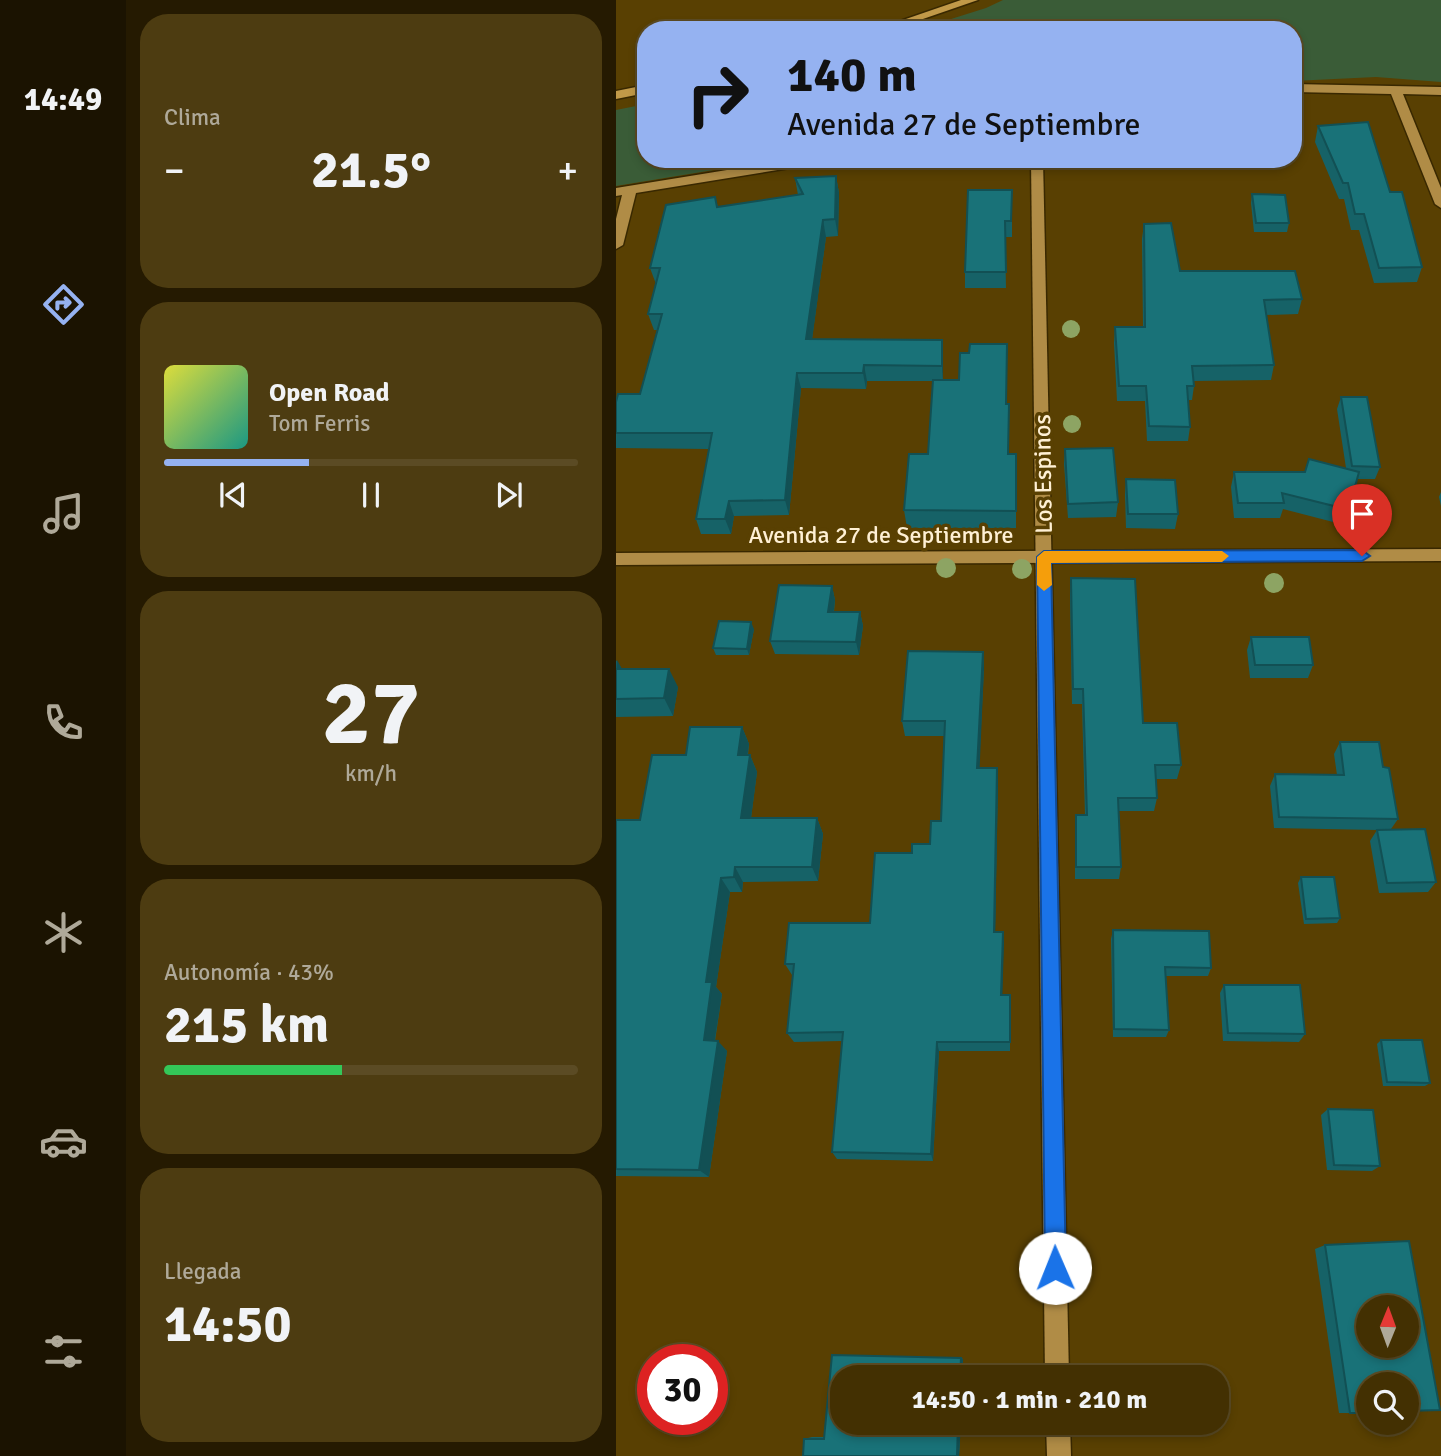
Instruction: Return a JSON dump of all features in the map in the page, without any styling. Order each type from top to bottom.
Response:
[{"type":"main road","points":[[907,21],[972,0]]},
{"type":"main road","points":[[616,95],[637,91]]},
{"type":"street","points":[[1302,88],[1441,91]]},
{"type":"street","points":[[1395,89],[1441,204]]},
{"type":"street","points":[[616,245],[623,191],[765,168]]},
{"type":"street","name":"Los Espinos","points":[[1037,168],[1057,1365]]},
{"type":"street","name":"Avenida 27 de Septiembre","points":[[616,559],[1441,555]]},
{"type":"street","points":[[1058,1435],[1059,1456]]},
{"type":"green space","points":[[1003,0],[1441,0],[1441,82],[1376,77],[1302,81],[1302,21],[945,21]]},
{"type":"green space","points":[[637,106],[637,168],[726,168],[616,186],[616,110]]},
{"type":"building","points":[[1368,122],[1390,192],[1402,192],[1422,267],[1379,268],[1364,214],[1355,214],[1348,183],[1343,183],[1318,126]]},
{"type":"building","points":[[836,176],[835,219],[823,220],[806,339],[942,340],[942,366],[864,365],[863,373],[797,373],[785,500],[729,501],[725,519],[696,519],[712,433],[616,433],[618,394],[640,394],[662,314],[648,314],[660,268],[650,268],[666,205],[715,197],[717,207],[803,194],[795,178]]},
{"type":"building","points":[[968,190],[1012,190],[1011,221],[1005,221],[1006,272],[965,272]]},
{"type":"building","points":[[1252,194],[1285,195],[1289,223],[1256,223]]},
{"type":"building","points":[[1171,223],[1180,271],[1295,271],[1302,299],[1264,300],[1274,365],[1192,366],[1194,386],[1187,386],[1190,427],[1149,426],[1146,386],[1119,386],[1115,327],[1145,327],[1144,224]]},
{"type":"building","points":[[970,344],[1007,344],[1008,454],[1016,454],[1016,511],[904,510],[909,454],[928,454],[933,380],[959,380],[960,353],[969,353]]},
{"type":"building","points":[[1341,397],[1367,397],[1380,467],[1352,466]]},
{"type":"building","points":[[1113,448],[1118,502],[1068,504],[1065,449]]},
{"type":"building","points":[[1309,459],[1359,472],[1350,505],[1344,503],[1342,508],[1282,493],[1284,503],[1238,503],[1234,472],[1305,472]]},
{"type":"building","points":[[1126,479],[1175,480],[1178,514],[1128,514]]},
{"type":"building","points":[[1071,578],[1135,579],[1143,723],[1177,723],[1181,765],[1155,765],[1157,798],[1118,798],[1121,867],[1076,867],[1076,815],[1087,815],[1083,689],[1073,689]]},
{"type":"building","points":[[779,585],[832,586],[828,612],[860,612],[856,642],[770,641]]},
{"type":"building","points":[[719,621],[751,622],[747,649],[713,648]]},
{"type":"building","points":[[1251,637],[1309,637],[1313,665],[1255,665]]},
{"type":"building","points":[[908,651],[983,652],[977,768],[997,768],[994,932],[1003,932],[1001,995],[1010,995],[1010,1042],[937,1042],[931,1154],[832,1152],[843,1032],[787,1033],[794,964],[785,964],[789,923],[870,923],[875,853],[912,853],[912,844],[930,844],[931,821],[941,821],[945,721],[902,721]]},
{"type":"building","points":[[616,669],[669,669],[664,698],[616,699]]},
{"type":"building","points":[[690,727],[742,727],[738,755],[750,755],[741,818],[817,818],[812,867],[735,867],[734,877],[721,878],[706,982],[712,982],[704,1040],[718,1041],[699,1170],[616,1169],[616,820],[640,820],[652,755],[686,755]]},
{"type":"building","points":[[1340,742],[1379,742],[1383,767],[1389,768],[1398,819],[1279,817],[1275,774],[1344,775]]},
{"type":"building","points":[[1425,829],[1436,882],[1387,883],[1377,830]]},
{"type":"building","points":[[1301,877],[1334,877],[1340,918],[1306,919]]},
{"type":"building","points":[[1113,930],[1209,931],[1211,968],[1165,967],[1169,1030],[1114,1029]]},
{"type":"building","points":[[1224,985],[1300,985],[1305,1034],[1228,1033]]},
{"type":"building","points":[[1381,1040],[1422,1040],[1430,1083],[1387,1082]]},
{"type":"building","points":[[1328,1109],[1373,1110],[1380,1166],[1334,1165]]},
{"type":"building","points":[[1409,1241],[1419,1295],[1356,1295],[1356,1358],[1419,1358],[1419,1296],[1440,1410],[1419,1411],[1419,1372],[1356,1372],[1356,1413],[1350,1413],[1325,1245]]},
{"type":"building","points":[[832,1355],[961,1358],[961,1365],[831,1365]]},
{"type":"building","points":[[830,1376],[830,1435],[958,1435],[957,1456],[803,1456],[804,1439],[824,1439]]},
{"type":"slow traffic","points":[[1044,585],[1044,557],[1222,556]]},
{"type":"route","points":[[1055,1268],[1044,557],[1362,556]]}]
